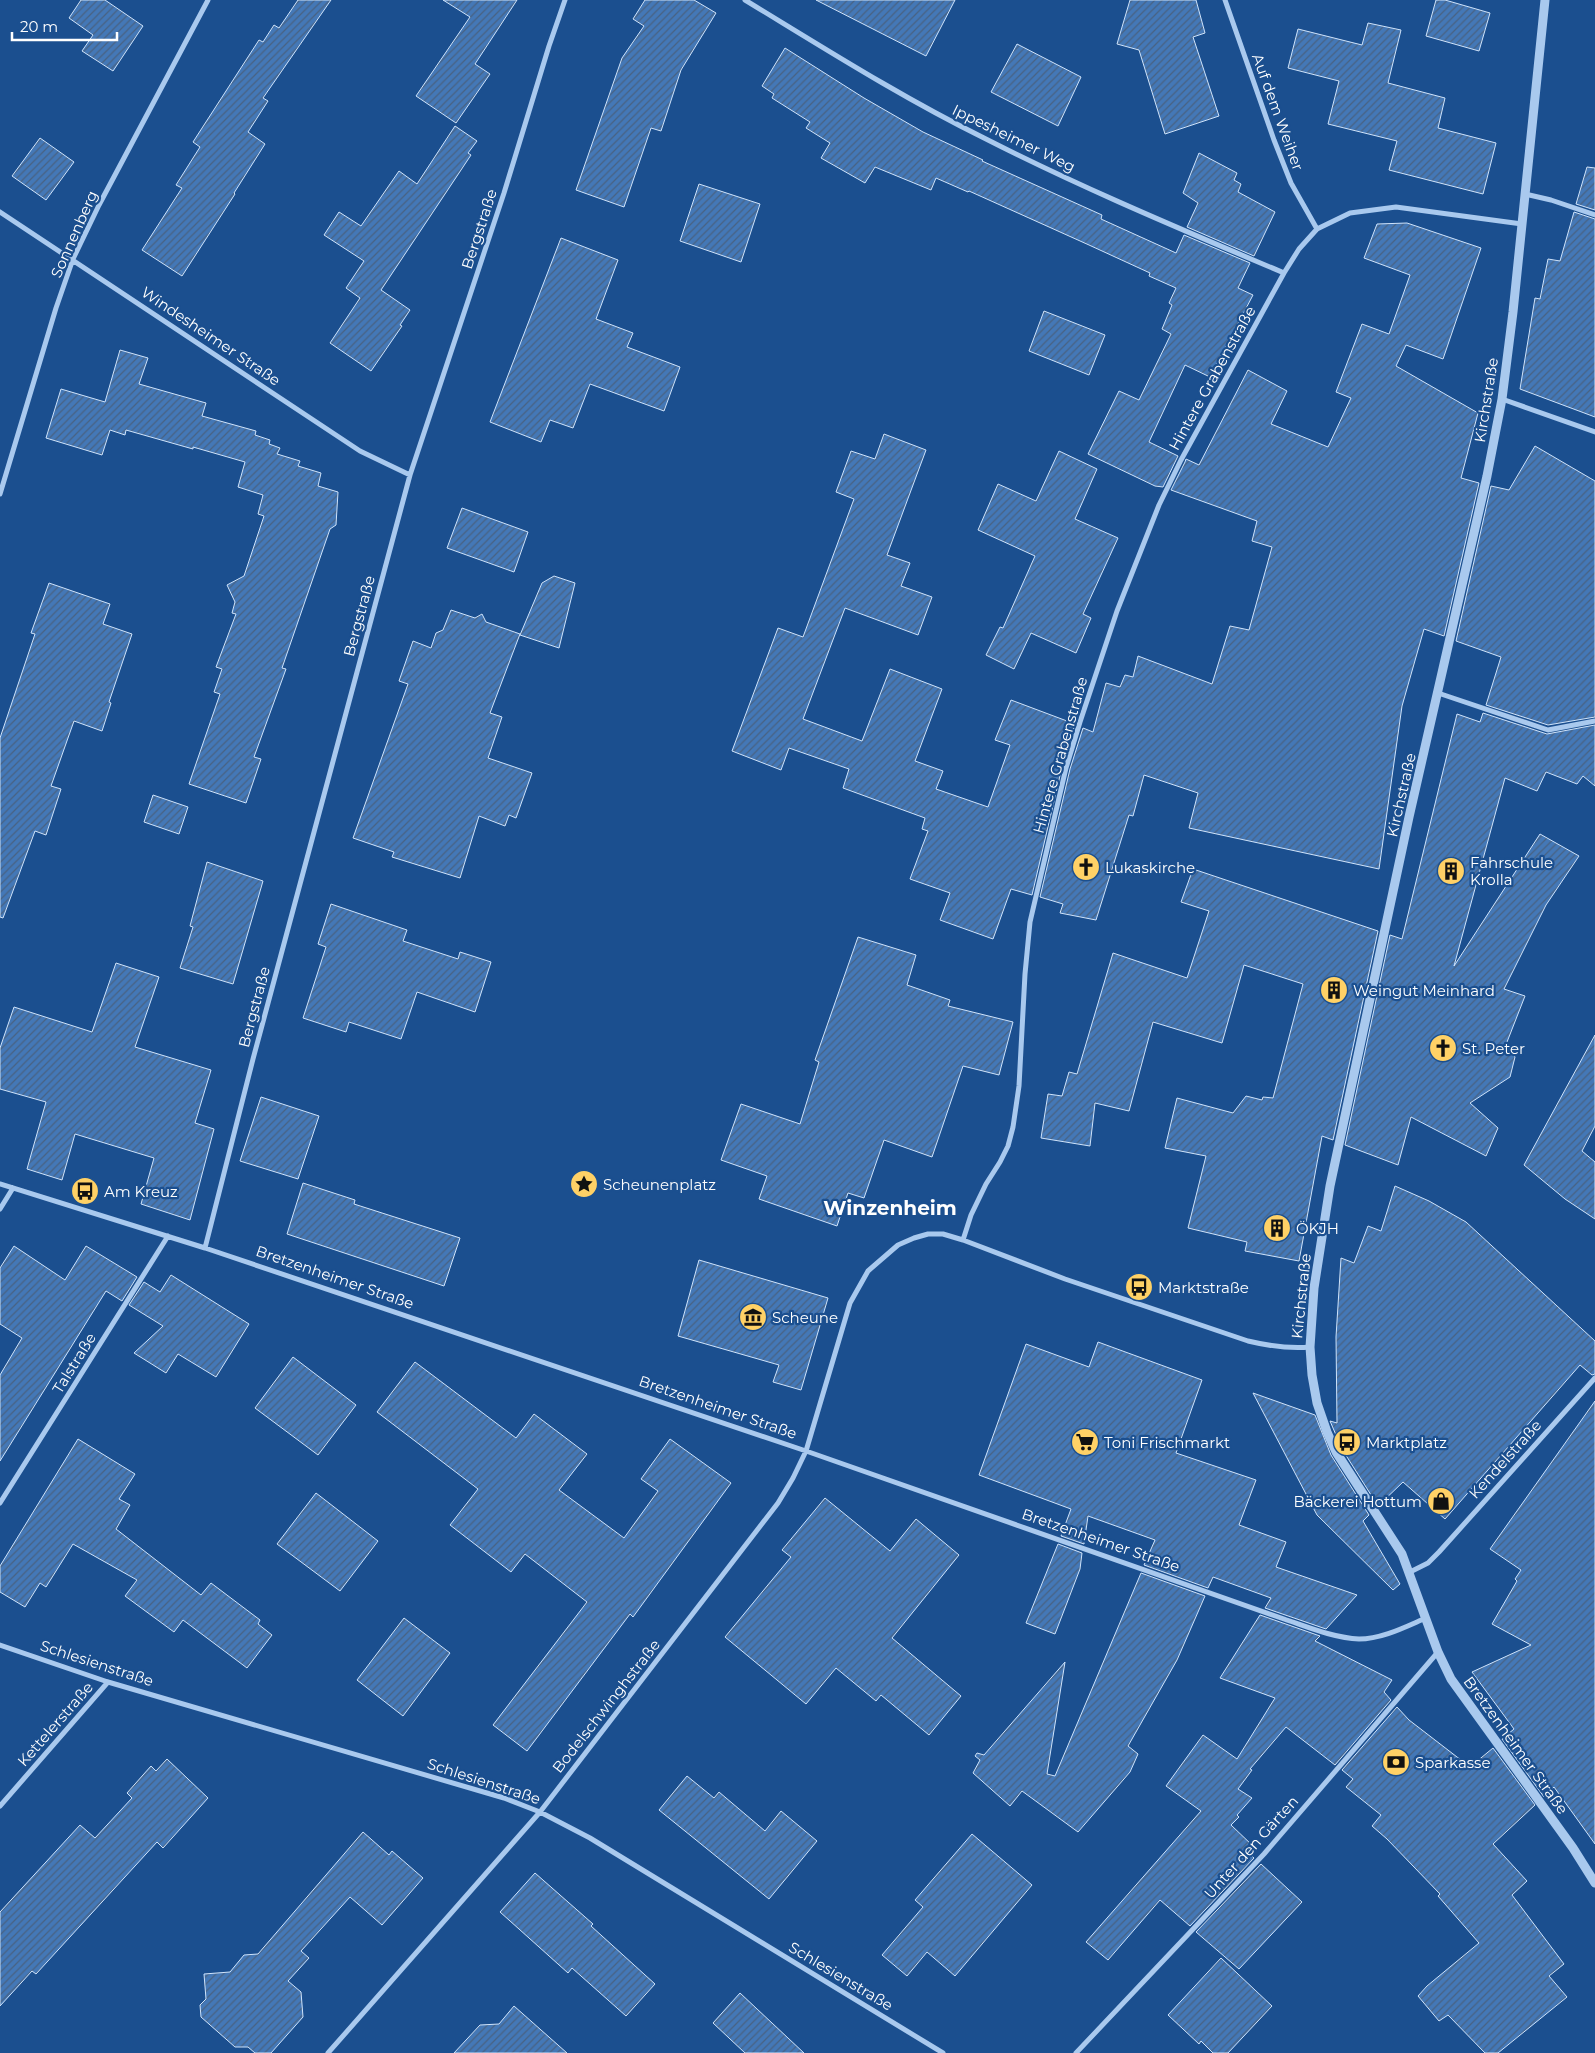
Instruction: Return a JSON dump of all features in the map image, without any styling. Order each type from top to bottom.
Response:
[{"type":"street","name":"Sonnenberg","points":[[0,494],[56,308],[73,259],[99,205],[208,0]]},
{"type":"street","name":"Bergstraße","points":[[205,1248],[255,1049],[410,475],[504,193],[549,46],[566,0]]},
{"type":"street","name":"Ippesheimer Weg","points":[[745,0],[885,85],[983,138],[1163,222],[1284,273]]},
{"type":"street","name":"Auf dem Weiher","points":[[1225,0],[1274,140],[1291,182],[1318,229]]},
{"type":"street","name":"Kirchstraße","points":[[1410,1572],[1392,1538],[1336,1452],[1317,1403],[1312,1375],[1310,1346],[1314,1288],[1330,1186],[1487,476],[1502,399],[1545,0]]},
{"type":"street","points":[[1525,194],[1551,200],[1595,215]]},
{"type":"street","name":"Hintere Grabenstraße","points":[[963,1240],[986,1184],[1008,1146],[1013,1126],[1019,1086],[1025,974],[1030,922],[1066,768],[1117,611],[1159,505],[1181,460],[1284,273],[1299,249],[1318,229],[1350,212],[1396,207],[1522,224]]},
{"type":"street","name":"Windesheimer Straße","points":[[0,212],[360,450],[410,475]]},
{"type":"street","points":[[1502,399],[1595,432]]},
{"type":"street","points":[[1438,693],[1548,730],[1595,721]]},
{"type":"street","name":"Bretzenheimer Straße","points":[[0,1184],[205,1248],[806,1451],[1284,1619],[1340,1636],[1359,1638],[1376,1637],[1426,1618]]},
{"type":"street","points":[[0,1209],[12,1188]]},
{"type":"street","points":[[806,1451],[850,1303],[868,1272],[898,1246],[928,1234],[942,1234],[963,1240],[1064,1279],[1248,1341],[1273,1347],[1294,1348],[1310,1346]]},
{"type":"street","name":"Talstraße","points":[[0,1503],[168,1236]]},
{"type":"street","name":"Kendelstraße","points":[[1410,1572],[1428,1563],[1439,1552],[1595,1378]]},
{"type":"street","name":"Bodelschwinghstraße","points":[[328,2053],[540,1812],[778,1503],[806,1451]]},
{"type":"street","name":"Bretzenheimer Straße","points":[[1410,1572],[1438,1652],[1451,1679],[1573,1848],[1595,1883]]},
{"type":"street","name":"Schlesienstraße","points":[[0,1645],[108,1682],[504,1798],[540,1812],[590,1838],[944,2053]]},
{"type":"street","name":"Unter den Gärten","points":[[1076,2053],[1264,1854],[1438,1652]]},
{"type":"street","name":"Kettelerstraße","points":[[0,1806],[108,1682]]},
{"type":"building","points":[[81,0],[105,0],[143,26],[113,71],[82,51],[93,35],[69,18]]},
{"type":"building","points":[[298,0],[331,0],[263,98],[268,101],[248,132],[265,144],[182,276],[142,250],[182,188],[176,185],[200,147],[193,142],[259,40],[263,42],[274,25],[279,28]]},
{"type":"building","points":[[443,0],[517,0],[475,64],[490,74],[456,123],[416,96],[470,17]]},
{"type":"building","points":[[645,0],[694,0],[716,13],[681,70],[661,131],[651,128],[624,207],[576,190],[622,58],[644,26],[633,19]]},
{"type":"building","points":[[816,0],[955,0],[926,56]]},
{"type":"building","points":[[1130,0],[1196,0],[1205,33],[1193,37],[1219,116],[1165,134],[1139,50],[1117,44]]},
{"type":"building","points":[[1436,0],[1445,0],[1490,13],[1479,51],[1426,36]]},
{"type":"building","points":[[1368,23],[1401,30],[1388,83],[1445,98],[1438,128],[1496,143],[1483,194],[1389,170],[1397,141],[1328,124],[1339,81],[1288,68],[1298,29],[1362,45]]},
{"type":"building","points":[[1017,44],[1081,77],[1058,126],[991,92]]},
{"type":"building","points":[[785,48],[864,98],[923,132],[1102,215],[1101,219],[1176,253],[1184,235],[1250,263],[1238,288],[1253,295],[1210,377],[1185,365],[1149,442],[1178,456],[1163,487],[1155,486],[1088,454],[1119,391],[1139,400],[1171,334],[1162,329],[1172,305],[1169,303],[1176,288],[1149,276],[1150,273],[1089,245],[936,178],[931,190],[875,167],[865,183],[821,158],[830,143],[806,128],[810,122],[772,98],[774,94],[762,86]]},
{"type":"building","points":[[455,126],[477,141],[468,153],[471,155],[381,290],[410,310],[400,325],[402,326],[371,371],[330,343],[360,298],[346,288],[364,261],[324,235],[339,212],[361,226],[399,171],[417,184]]},
{"type":"building","points":[[40,138],[74,162],[46,200],[12,176]]},
{"type":"building","points":[[1199,153],[1237,173],[1234,180],[1241,184],[1238,192],[1275,212],[1254,256],[1187,227],[1198,203],[1183,193]]},
{"type":"building","points":[[1587,167],[1595,168],[1595,210],[1576,204]]},
{"type":"building","points":[[699,184],[760,204],[741,262],[680,241]]},
{"type":"building","points":[[1574,212],[1595,219],[1595,417],[1520,389],[1535,298],[1540,299],[1548,259],[1560,261]]},
{"type":"building","points":[[1407,223],[1481,248],[1443,359],[1406,345],[1396,366],[1478,413],[1461,478],[1479,483],[1444,636],[1424,629],[1402,706],[1379,869],[1189,828],[1198,793],[1144,775],[1133,816],[1129,815],[1096,920],[1060,913],[1063,904],[1040,897],[1070,769],[1083,728],[1093,732],[1106,683],[1120,687],[1125,675],[1133,677],[1138,656],[1212,684],[1230,626],[1249,630],[1272,547],[1252,541],[1257,521],[1171,490],[1186,459],[1199,465],[1248,370],[1287,391],[1271,424],[1328,447],[1351,398],[1336,392],[1362,324],[1389,334],[1410,275],[1364,258],[1377,224]]},
{"type":"building","points":[[561,238],[618,260],[596,319],[633,333],[627,347],[680,367],[664,411],[590,384],[573,428],[550,420],[541,442],[490,422]]},
{"type":"building","points":[[1044,311],[1105,335],[1089,375],[1029,351]]},
{"type":"building","points":[[120,350],[148,358],[139,384],[206,403],[202,416],[256,431],[255,435],[270,440],[269,444],[280,448],[277,454],[300,461],[298,466],[321,473],[318,486],[338,492],[336,525],[330,529],[282,668],[286,669],[254,757],[261,759],[246,803],[189,784],[220,694],[214,692],[222,669],[216,667],[236,614],[232,613],[235,602],[227,585],[244,576],[264,516],[258,514],[263,495],[238,487],[245,462],[193,447],[193,449],[126,430],[125,435],[110,430],[102,455],[46,438],[61,389],[105,402]]},
{"type":"building","points":[[884,434],[926,450],[887,555],[910,563],[901,586],[932,597],[918,635],[845,608],[803,719],[862,741],[890,669],[942,689],[915,761],[943,771],[936,789],[988,807],[1010,745],[995,740],[1011,700],[1075,724],[1062,767],[1032,895],[1011,889],[993,939],[940,920],[950,893],[910,879],[928,831],[922,829],[925,818],[843,788],[849,769],[789,748],[781,770],[732,751],[778,628],[803,637],[854,499],[836,492],[851,451],[875,459]]},
{"type":"building","points":[[1535,446],[1595,481],[1595,717],[1548,725],[1486,705],[1501,657],[1456,641],[1491,486],[1509,490]]},
{"type":"building","points":[[1059,451],[1097,469],[1075,519],[1118,538],[1083,614],[1091,618],[1076,653],[1031,633],[1014,669],[986,655],[1000,627],[1003,628],[1035,556],[978,530],[998,484],[1036,501]]},
{"type":"building","points":[[462,508],[528,532],[514,572],[447,548]]},
{"type":"building","points":[[554,576],[575,583],[559,648],[520,635],[542,583]]},
{"type":"building","points":[[49,583],[110,604],[103,624],[132,634],[109,702],[111,703],[102,731],[74,721],[51,786],[61,789],[46,835],[35,831],[3,918],[0,917],[0,738],[35,634],[31,633]]},
{"type":"building","points":[[451,610],[475,618],[482,614],[486,622],[520,634],[490,713],[502,717],[488,758],[532,773],[516,818],[509,815],[505,826],[479,816],[460,878],[392,857],[394,852],[353,838],[408,684],[399,681],[413,641],[431,648],[436,633],[443,630]]},
{"type":"building","points":[[1483,713],[1547,734],[1595,725],[1595,786],[1583,776],[1577,784],[1546,772],[1537,791],[1505,778],[1454,966],[1540,834],[1579,856],[1546,905],[1504,989],[1525,996],[1507,1042],[1515,1057],[1510,1077],[1470,1103],[1498,1128],[1486,1156],[1411,1117],[1398,1165],[1345,1145],[1390,935],[1402,939],[1457,714],[1480,722]]},
{"type":"building","points":[[153,795],[188,807],[179,834],[144,822]]},
{"type":"building","points":[[207,862],[263,881],[233,984],[180,968],[193,927],[190,926]]},
{"type":"building","points":[[1193,869],[1378,931],[1333,1140],[1322,1136],[1299,1261],[1245,1251],[1247,1242],[1188,1228],[1206,1156],[1165,1148],[1177,1098],[1233,1113],[1246,1096],[1262,1100],[1263,1097],[1273,1098],[1303,984],[1244,965],[1222,1043],[1153,1022],[1129,1111],[1095,1103],[1090,1146],[1041,1138],[1048,1094],[1062,1096],[1069,1072],[1077,1074],[1113,953],[1187,978],[1209,911],[1181,902]]},
{"type":"building","points":[[331,904],[407,930],[403,941],[458,959],[460,952],[491,962],[475,1012],[417,992],[401,1039],[349,1022],[346,1032],[303,1018],[326,947],[318,944]]},
{"type":"building","points":[[858,937],[916,955],[907,985],[950,1000],[948,1006],[1013,1022],[999,1075],[963,1066],[932,1157],[884,1140],[864,1198],[848,1193],[837,1226],[759,1199],[767,1176],[721,1160],[741,1104],[800,1124],[819,1062],[815,1060]]},
{"type":"building","points":[[116,963],[159,977],[135,1047],[211,1070],[195,1123],[214,1129],[190,1220],[141,1204],[154,1158],[75,1134],[62,1180],[27,1169],[46,1102],[0,1089],[0,1048],[14,1007],[92,1032]]},
{"type":"building","points":[[1595,1035],[1595,1126],[1582,1151],[1595,1162],[1595,1219],[1565,1199],[1524,1165]]},
{"type":"building","points":[[261,1097],[319,1116],[298,1179],[240,1161]]},
{"type":"building","points":[[303,1183],[355,1200],[354,1204],[460,1238],[444,1286],[287,1234]]},
{"type":"building","points":[[1395,1186],[1429,1201],[1466,1222],[1595,1341],[1595,1374],[1592,1375],[1580,1365],[1445,1519],[1403,1482],[1378,1506],[1342,1449],[1330,1421],[1337,1423],[1336,1337],[1341,1258],[1354,1263],[1368,1226],[1381,1231]]},
{"type":"building","points":[[14,1246],[65,1280],[86,1246],[137,1277],[122,1301],[106,1291],[0,1461],[0,1375],[22,1338],[0,1324],[0,1268]]},
{"type":"building","name":"Scheune","points":[[699,1260],[828,1298],[801,1390],[773,1382],[779,1365],[678,1336]]},
{"type":"building","points":[[171,1275],[249,1324],[216,1377],[178,1354],[166,1373],[134,1353],[163,1326],[129,1305],[144,1282],[160,1292]]},
{"type":"building","name":"Toni Frischmarkt","points":[[1098,1342],[1202,1380],[1176,1453],[1256,1480],[1239,1525],[1286,1542],[1276,1567],[1357,1595],[1326,1629],[1265,1608],[1271,1598],[1213,1577],[1208,1588],[1144,1565],[1155,1540],[1088,1516],[1084,1544],[1061,1536],[1071,1509],[979,1475],[1026,1344],[1089,1367]]},
{"type":"building","points":[[293,1357],[356,1405],[318,1455],[255,1408]]},
{"type":"building","points":[[415,1362],[516,1438],[534,1414],[587,1454],[559,1490],[624,1538],[658,1491],[641,1479],[670,1439],[731,1483],[633,1617],[630,1614],[527,1751],[493,1725],[587,1602],[525,1554],[511,1572],[450,1525],[478,1489],[377,1412]]},
{"type":"building","points":[[1253,1393],[1315,1415],[1331,1455],[1369,1515],[1363,1521],[1400,1584],[1393,1590],[1317,1515]]},
{"type":"building","points":[[1595,1401],[1595,1844],[1554,1787],[1544,1797],[1502,1739],[1514,1729],[1472,1672],[1531,1645],[1492,1624],[1517,1581],[1515,1579],[1521,1570],[1490,1549]]},
{"type":"building","points":[[78,1439],[135,1474],[119,1499],[130,1505],[116,1529],[201,1595],[211,1583],[260,1620],[258,1624],[272,1635],[247,1668],[183,1620],[174,1632],[125,1596],[137,1580],[73,1544],[46,1587],[40,1583],[25,1607],[0,1592],[0,1566]]},
{"type":"building","points":[[316,1493],[378,1541],[340,1591],[277,1544]]},
{"type":"building","points":[[825,1498],[890,1551],[916,1519],[959,1555],[892,1638],[961,1696],[929,1735],[881,1695],[876,1701],[836,1668],[806,1704],[725,1637],[791,1557],[782,1550]]},
{"type":"building","points":[[1058,1544],[1082,1553],[1080,1569],[1055,1634],[1026,1623]]},
{"type":"building","points":[[1141,1573],[1205,1596],[1177,1660],[1128,1746],[1138,1754],[1130,1772],[1078,1832],[1022,1791],[1010,1806],[973,1773],[980,1760],[975,1756],[977,1753],[984,1755],[1065,1662],[1047,1774],[1055,1776]]},
{"type":"building","points":[[1260,1615],[1320,1636],[1315,1641],[1392,1680],[1384,1692],[1391,1700],[1335,1765],[1286,1727],[1250,1769],[1252,1770],[1238,1789],[1252,1798],[1231,1825],[1253,1846],[1248,1852],[1254,1858],[1190,1926],[1160,1900],[1108,1960],[1086,1942],[1201,1811],[1166,1786],[1203,1735],[1237,1759],[1275,1698],[1220,1678]]},
{"type":"building","points":[[404,1618],[450,1653],[403,1716],[357,1680]]},
{"type":"building","points":[[1397,1707],[1409,1720],[1470,1767],[1493,1748],[1535,1805],[1493,1844],[1527,1881],[1512,1895],[1564,1964],[1549,1976],[1567,1997],[1498,2053],[1485,2053],[1448,2015],[1439,2021],[1418,1996],[1427,1986],[1479,1943],[1438,1896],[1440,1894],[1372,1826],[1381,1815],[1346,1787],[1353,1779],[1342,1770]]},
{"type":"building","points":[[167,1759],[208,1798],[163,1848],[157,1842],[36,1974],[32,1971],[0,2006],[0,1912],[80,1825],[95,1838],[132,1798],[127,1793],[151,1766],[156,1771]]},
{"type":"building","points":[[687,1776],[714,1798],[719,1792],[765,1831],[781,1811],[817,1841],[769,1899],[659,1810]]},
{"type":"building","points":[[363,1832],[389,1855],[392,1851],[423,1878],[382,1925],[350,1897],[301,1951],[309,1958],[288,1981],[301,1992],[303,2017],[271,2053],[255,2053],[248,2047],[235,2047],[201,2017],[200,2005],[206,1999],[204,1974],[230,1972],[244,1955],[258,1954]]},
{"type":"building","points":[[972,1834],[1032,1885],[955,1976],[927,1952],[907,1976],[882,1955],[923,1907],[915,1900]]},
{"type":"building","points":[[1261,1864],[1302,1902],[1239,1969],[1196,1932]]},
{"type":"building","points":[[535,1873],[593,1924],[591,1926],[655,1984],[626,2016],[572,1968],[568,1973],[500,1912]]},
{"type":"building","points":[[1221,1958],[1272,2006],[1228,2053],[1213,2053],[1201,2041],[1199,2044],[1168,2015]]},
{"type":"building","points":[[740,1993],[804,2053],[745,2053],[713,2023]]},
{"type":"building","points":[[514,2006],[567,2053],[454,2053],[480,2025],[499,2024]]},
{"type":"place","name":"Lukaskirche","points":[[1086,867]]},
{"type":"place","name":"Fahrschule Krolla","points":[[1451,871]]},
{"type":"place","name":"Weingut Meinhard","points":[[1334,990]]},
{"type":"place","name":"St. Peter","points":[[1443,1048]]},
{"type":"place","name":"Scheunenplatz","points":[[584,1184]]},
{"type":"place","name":"Am Kreuz","points":[[85,1191]]},
{"type":"place","name":"ÖKJH","points":[[1277,1228]]},
{"type":"place","name":"Marktstraße","points":[[1139,1287]]},
{"type":"place","name":"Scheune","points":[[753,1317]]},
{"type":"place","name":"Toni Frischmarkt","points":[[1085,1442]]},
{"type":"place","name":"Marktplatz","points":[[1347,1442]]},
{"type":"place","name":"Bäckerei Hottum","points":[[1441,1501]]},
{"type":"place","name":"Sparkasse","points":[[1396,1762]]},
{"type":"district","name":"Winzenheim","points":[[890,1208]]}]
